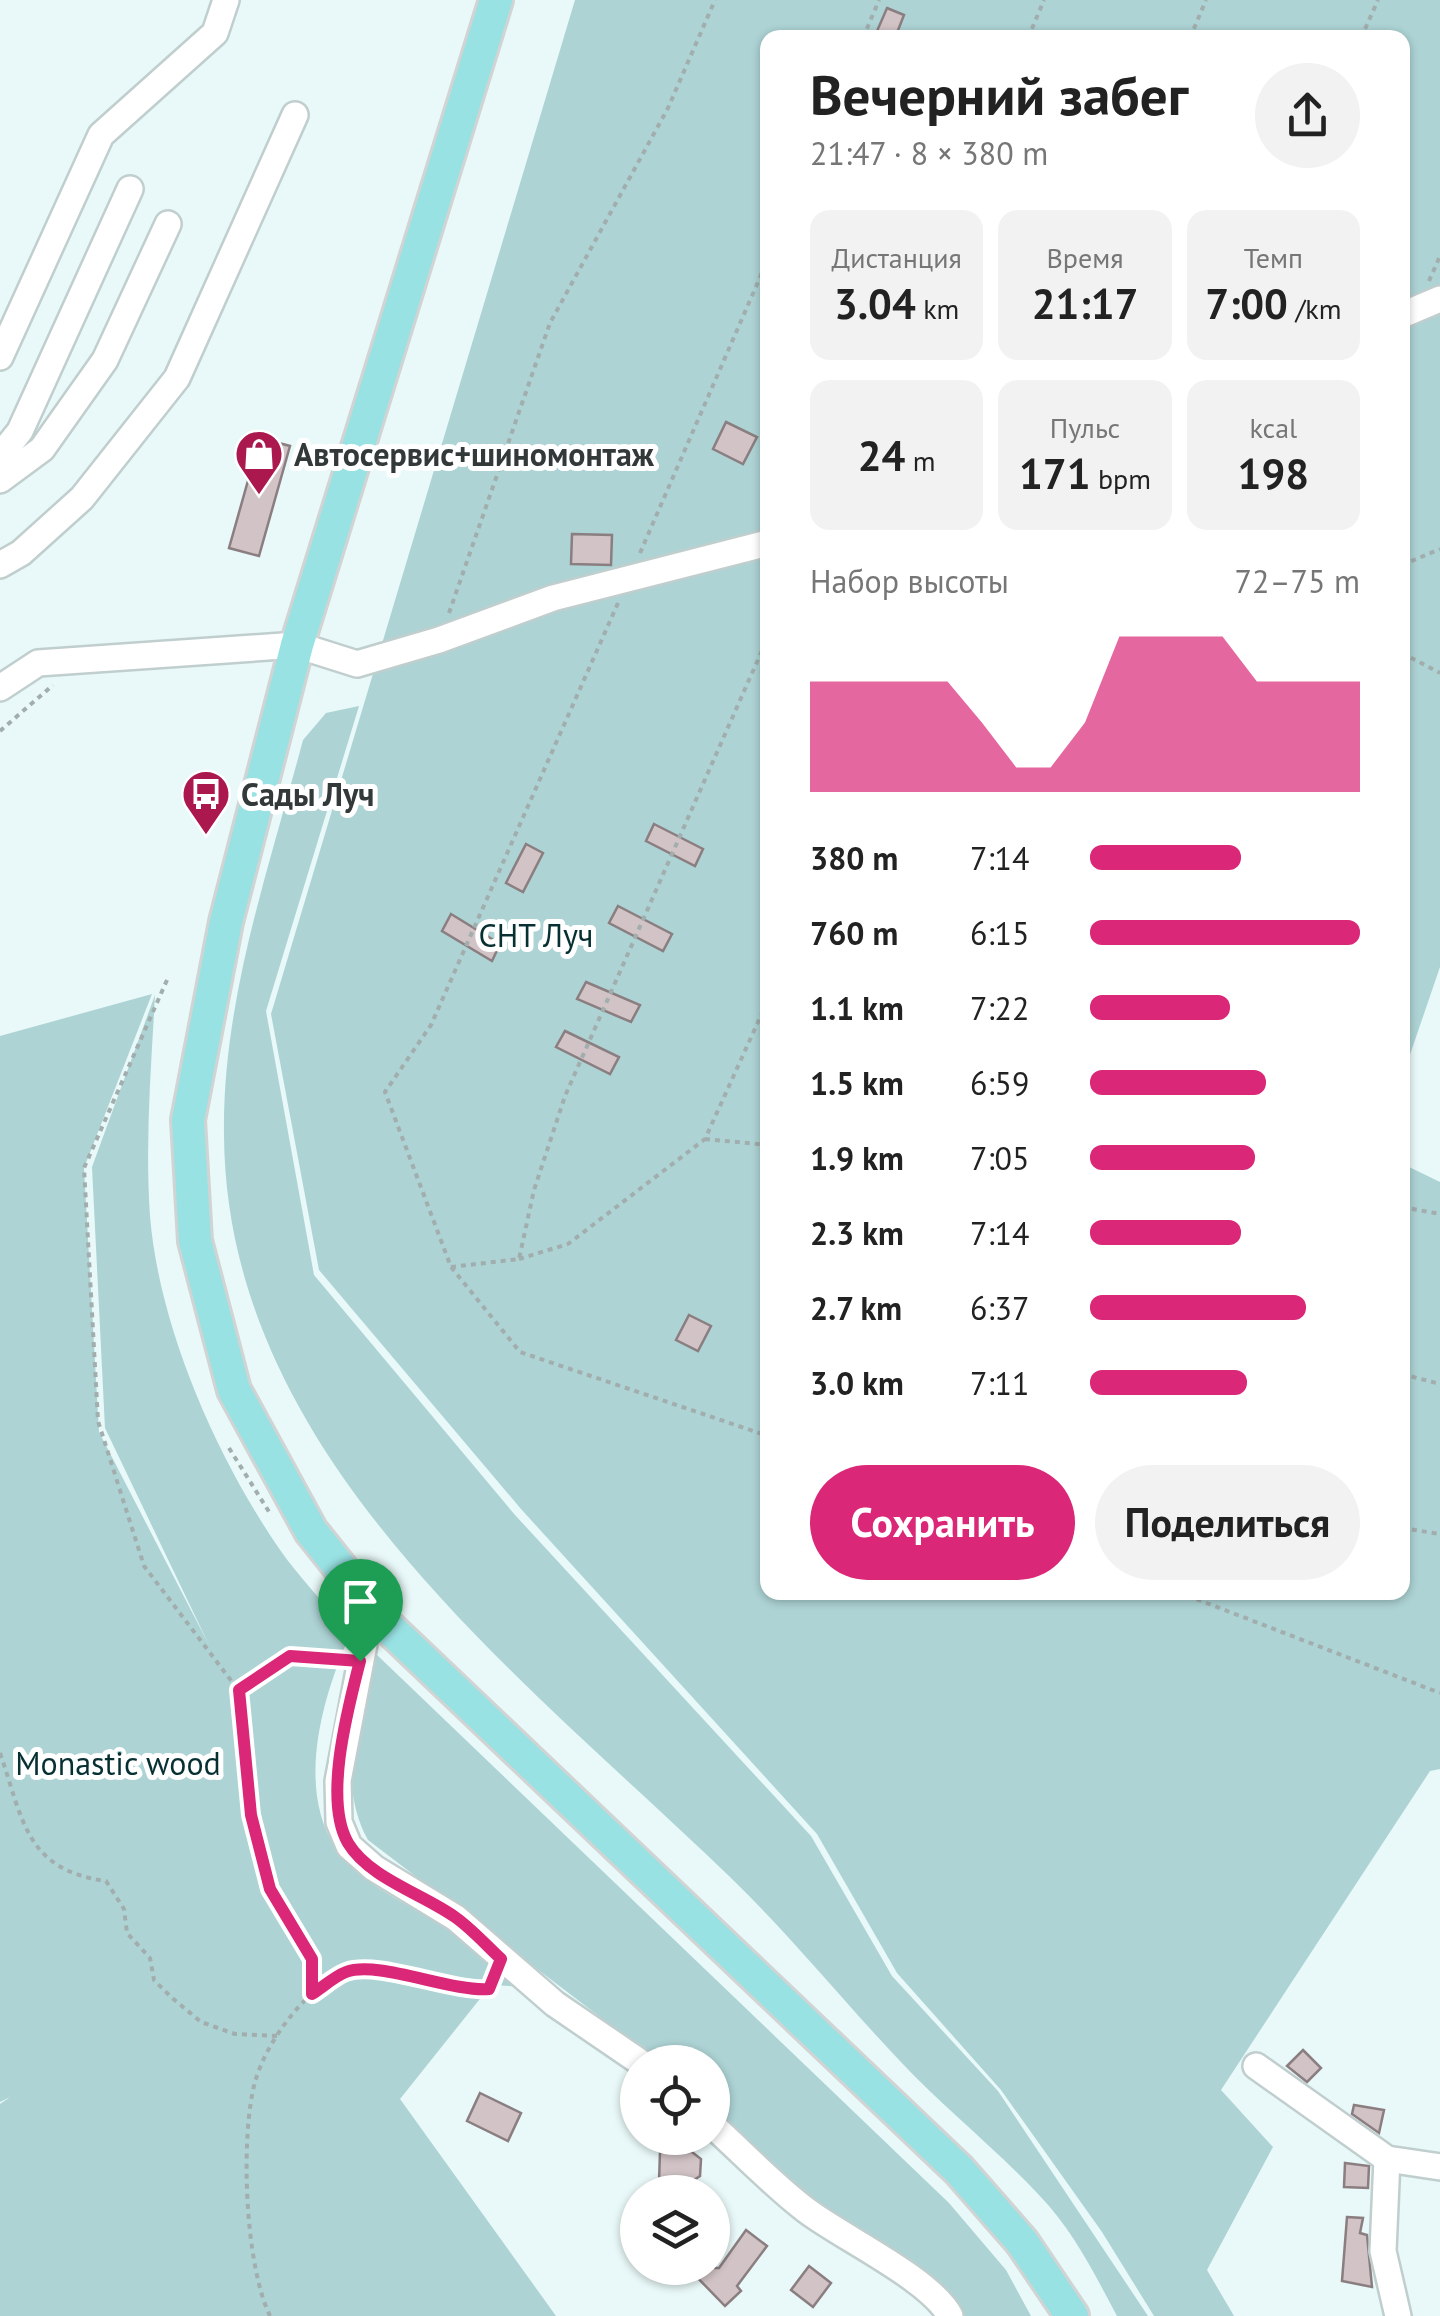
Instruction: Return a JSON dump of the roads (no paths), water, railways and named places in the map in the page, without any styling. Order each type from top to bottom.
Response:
[{"type":"main road","points":[[496,0],[298,645],[226,922],[188,1120],[195,1241],[234,1390],[311,1531],[386,1624],[959,2170],[1022,2242],[1072,2316]]},
{"type":"street","points":[[0,356],[101,135],[215,32],[226,0]]},
{"type":"street","points":[[0,565],[21,553],[82,498],[177,378],[295,114]]},
{"type":"street","points":[[0,456],[20,430],[130,190]]},
{"type":"street","points":[[0,480],[42,448],[106,360],[168,224]]},
{"type":"street","points":[[1410,312],[1440,299]]},
{"type":"street","points":[[0,688],[38,664],[298,645],[357,664],[440,640],[554,598],[760,545]]},
{"type":"street","points":[[386,1624],[366,1634],[338,1780],[339,1822],[350,1846],[374,1868],[456,1918],[555,2004],[620,2048]]},
{"type":"street","points":[[1256,2066],[1387,2158],[1440,2167]]},
{"type":"street","points":[[730,2141],[805,2209],[899,2271],[945,2306],[950,2316]]},
{"type":"street","points":[[1387,2158],[1384,2251],[1398,2316]]},
{"type":"place","name":"Автосервис+шиномонтаж","points":[[259,496]]},
{"type":"place","name":"Сады Луч","points":[[206,836]]},
{"type":"park label","name":"СНТ Луч","points":[[536,935]]},
{"type":"park label","name":"Monastic wood","points":[[118,1763]]}]
